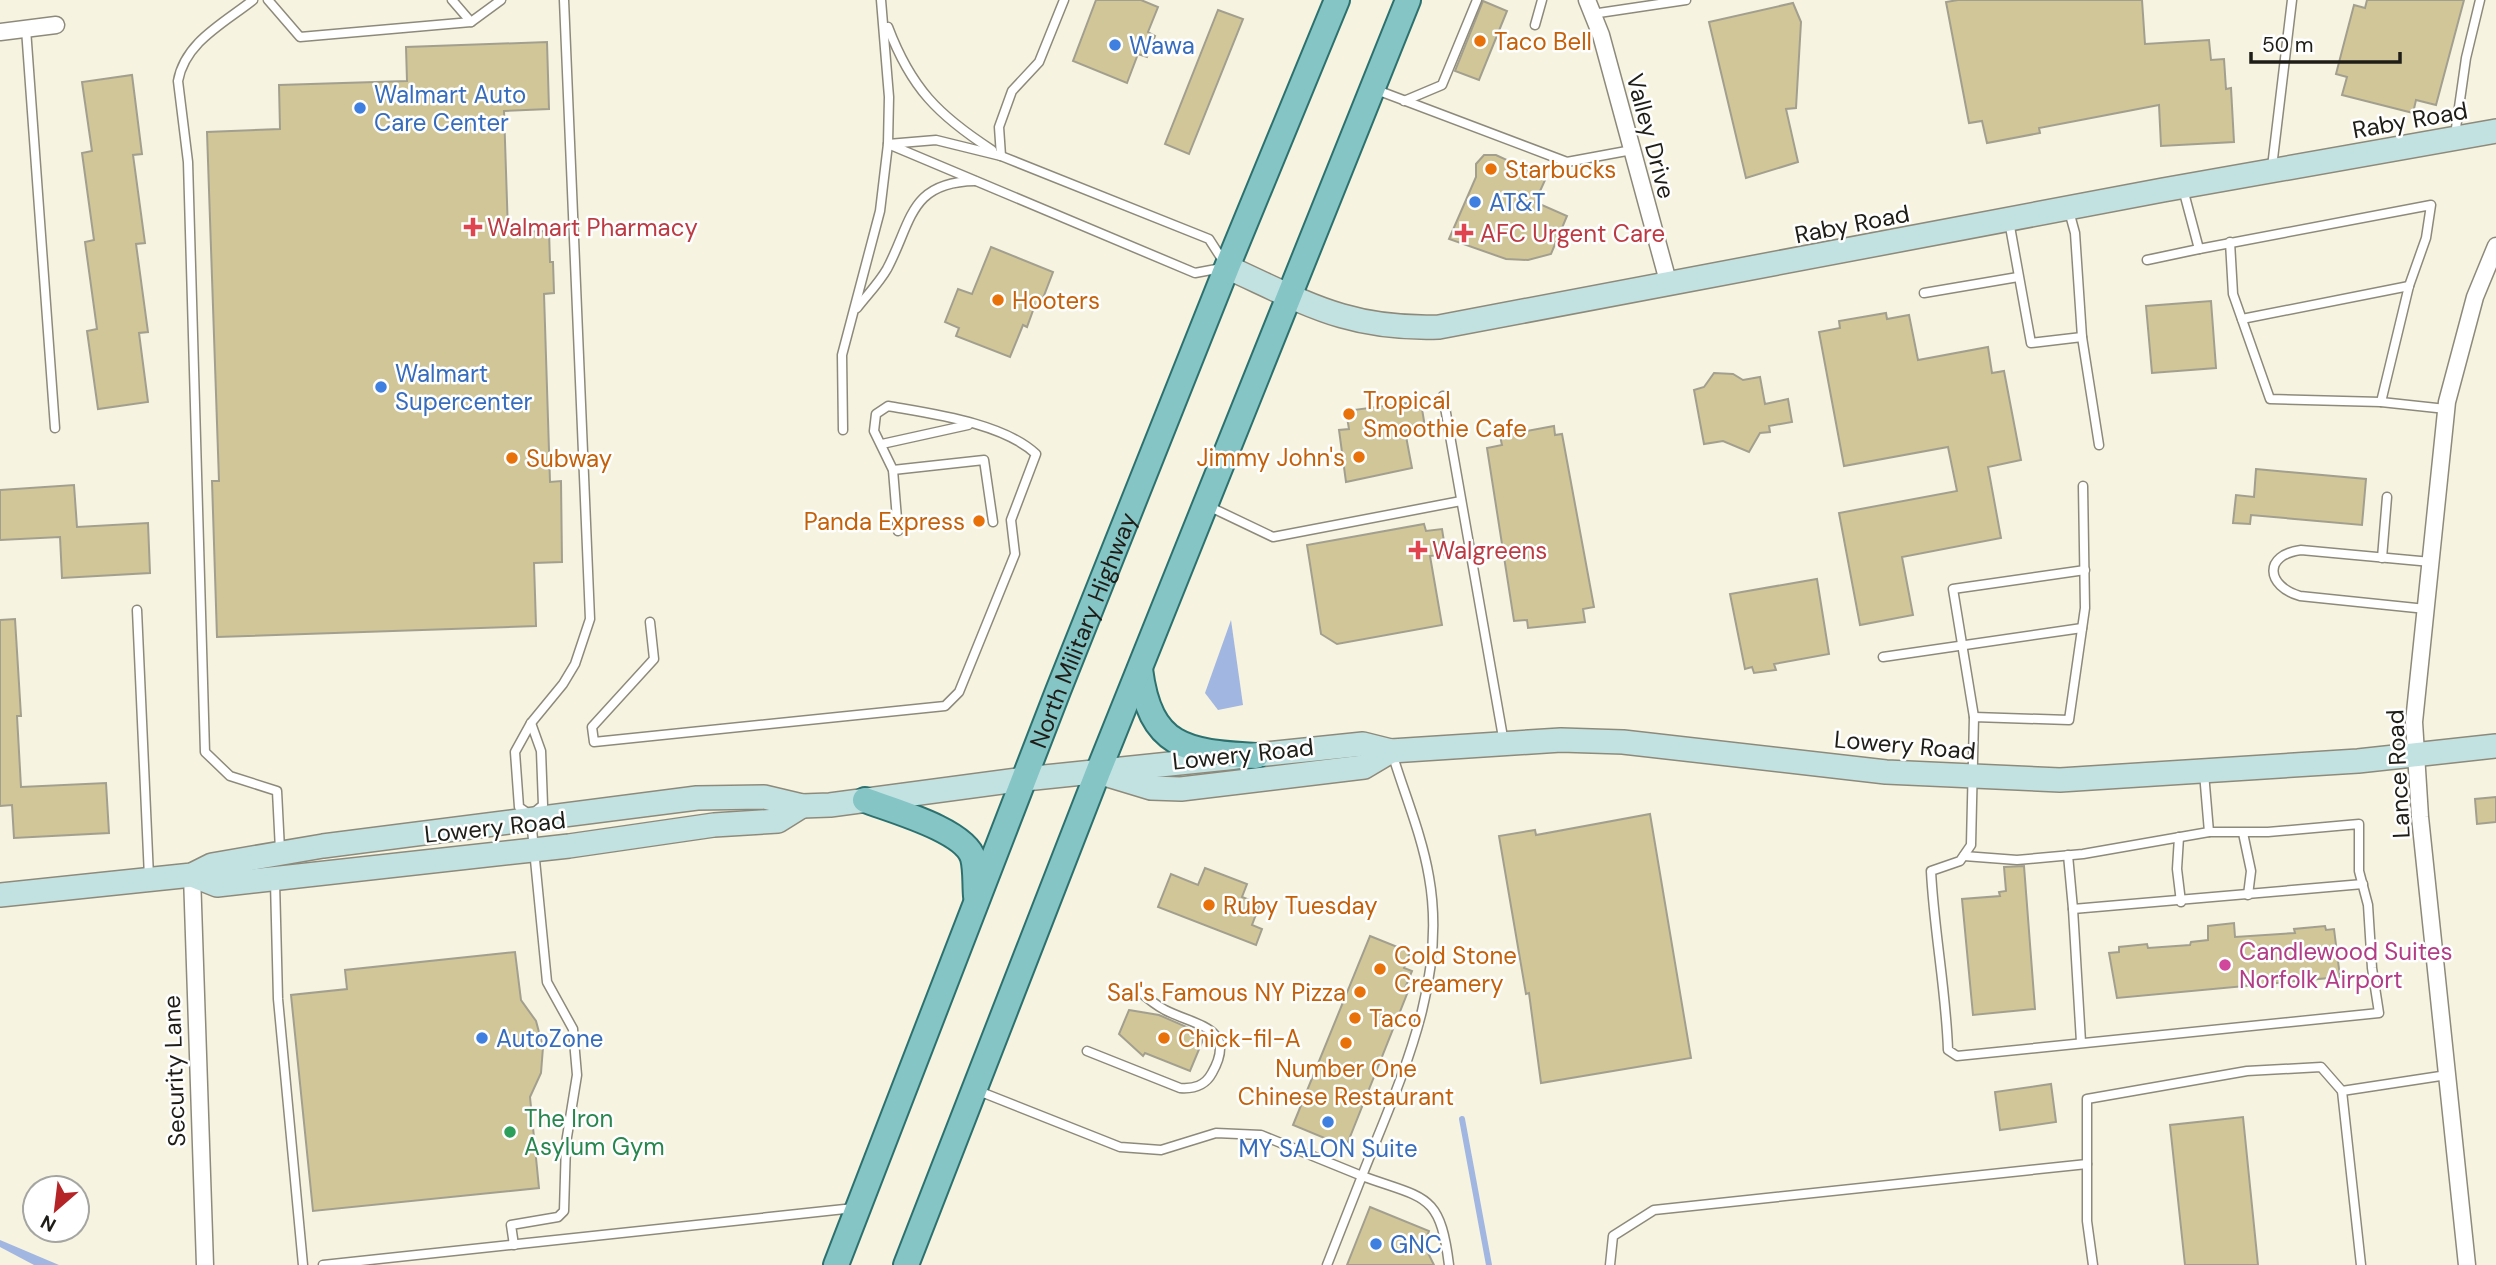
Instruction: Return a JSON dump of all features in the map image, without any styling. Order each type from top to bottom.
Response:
[{"type":"main road","name":"North Military Highway","points":[[836,1265],[1227,267],[1338,0]]},
{"type":"main road","points":[[906,1265],[1098,772],[1408,0]]},
{"type":"main road","points":[[1140,667],[1143,693],[1162,733],[1175,742],[1215,754],[1256,757]]},
{"type":"main road","points":[[865,800],[921,821],[963,842],[972,856],[977,903]]},
{"type":"street","name":"Valley Drive","points":[[1590,7],[1668,285]]},
{"type":"street","points":[[0,32],[56,25]]},
{"type":"street","name":"Raby Road","points":[[1227,267],[1345,319],[1400,328],[1439,327],[2182,187],[2496,131]]},
{"type":"street","name":"Lance Road","points":[[2467,1265],[2415,755],[2414,722],[2446,409],[2475,297],[2496,246]]},
{"type":"street","name":"Lowery Road","points":[[0,895],[192,875],[212,865],[281,853],[531,817],[697,798],[764,797],[802,806],[1025,779],[1363,744],[1391,751],[1504,743],[1623,742],[1973,778],[2060,780],[2204,773],[2496,746]]},
{"type":"street","name":"Lowery Road","points":[[1098,772],[1151,788],[1181,789],[1364,767],[1391,751]]},
{"type":"street","name":"Lowery Road","points":[[192,875],[217,886],[715,825],[778,821],[802,806]]},
{"type":"street","name":"Security Lane","points":[[192,875],[205,1265]]},
{"type":"lane","points":[[253,0],[202,38],[181,68],[178,82],[188,162],[205,752],[230,776],[277,791],[281,853]]},
{"type":"lane","points":[[268,0],[300,37],[471,22],[501,0]]},
{"type":"lane","points":[[452,0],[471,22]]},
{"type":"lane","points":[[531,817],[519,807],[515,751],[531,723],[564,684],[575,664],[590,619],[564,0]]},
{"type":"lane","points":[[843,430],[842,355],[856,311],[880,211],[888,144],[889,97],[881,0]]},
{"type":"lane","points":[[1001,156],[999,127],[1012,91],[1039,62],[1064,0]]},
{"type":"lane","points":[[1404,101],[1442,85],[1477,0]]},
{"type":"lane","points":[[1535,25],[1542,0]]},
{"type":"lane","points":[[1590,7],[1686,0]]},
{"type":"lane","points":[[2271,172],[2292,0]]},
{"type":"lane","points":[[2455,138],[2480,0]]},
{"type":"lane","points":[[884,18],[902,66],[922,94],[965,133],[1001,156]]},
{"type":"lane","points":[[26,29],[55,428]]},
{"type":"lane","points":[[1371,88],[1567,162],[1632,150]]},
{"type":"lane","points":[[936,140],[1001,156],[1209,239],[1227,267],[1195,273],[888,144],[936,140]]},
{"type":"lane","points":[[856,311],[887,270],[908,219],[919,201],[934,188],[952,181],[979,181]]},
{"type":"lane","points":[[2182,187],[2199,249]]},
{"type":"lane","points":[[2147,260],[2431,205],[2426,238],[2409,286],[2381,402]]},
{"type":"lane","points":[[2068,209],[2076,233],[2082,337],[2099,444]]},
{"type":"lane","points":[[2009,221],[2031,343],[2082,337]]},
{"type":"lane","points":[[2230,242],[2232,294],[2270,400],[2381,402],[2446,409]]},
{"type":"lane","points":[[1924,293],[2018,277]]},
{"type":"lane","points":[[2242,319],[2409,286]]},
{"type":"lane","points":[[1443,396],[1504,743]]},
{"type":"lane","points":[[650,622],[654,659],[593,727],[594,742],[945,706],[959,692],[1015,554],[1011,520],[1037,454],[1021,440],[972,425],[888,406],[876,414],[874,432],[893,470],[898,531]]},
{"type":"lane","points":[[882,444],[972,425]]},
{"type":"lane","points":[[893,470],[984,460],[993,522]]},
{"type":"lane","points":[[1974,717],[2069,720],[2082,628],[2085,570],[2083,486]]},
{"type":"lane","points":[[2382,558],[2387,497]]},
{"type":"lane","points":[[1205,505],[1273,537],[1461,501]]},
{"type":"lane","points":[[2426,609],[2300,596],[2284,592],[2276,582],[2273,571],[2277,558],[2286,552],[2301,550],[2431,562]]},
{"type":"lane","points":[[1964,856],[2017,860],[2068,855],[2209,832],[2243,833],[2359,824],[2359,871],[2368,905],[2372,968],[2379,1013],[1957,1056],[1948,1049],[1947,1011],[1934,926],[1931,871],[1960,862],[1971,845],[1974,717],[1954,589],[2085,570]]},
{"type":"lane","points":[[137,610],[149,880]]},
{"type":"lane","points":[[1883,657],[1963,643],[2082,628]]},
{"type":"lane","points":[[514,1245],[511,1225],[558,1217],[564,1211],[568,1121],[578,1075],[573,1029],[547,982],[531,817],[543,805],[541,751],[531,723]]},
{"type":"lane","points":[[1326,1265],[1420,1027],[1431,974],[1434,940],[1429,875],[1391,751]]},
{"type":"lane","points":[[2204,773],[2209,832]]},
{"type":"lane","points":[[2243,833],[2251,872],[2248,895]]},
{"type":"lane","points":[[2179,837],[2177,869],[2181,902]]},
{"type":"lane","points":[[2068,855],[2081,1042]]},
{"type":"lane","points":[[274,879],[278,999],[303,1265]]},
{"type":"lane","points":[[2073,909],[2181,902],[2363,884]]},
{"type":"lane","points":[[1087,1051],[1180,1088],[1192,1089],[1207,1081],[1220,1054],[1220,1040],[1209,1028],[1164,1010],[1139,991]]},
{"type":"lane","points":[[2093,1265],[2087,1221],[2087,1099],[2247,1071],[2321,1067],[2342,1091],[2361,1265]]},
{"type":"lane","points":[[2342,1091],[2448,1075]]},
{"type":"lane","points":[[976,1090],[1120,1147],[1161,1150],[1216,1133],[1261,1135],[1422,1199],[1441,1219],[1449,1265]]},
{"type":"lane","points":[[1610,1265],[1613,1236],[1654,1210],[2087,1164]]},
{"type":"lane","points":[[323,1265],[857,1207]]},
{"type":"water","points":[[1231,620],[1243,705],[1218,710],[1205,693]]},
{"type":"water","points":[[0,1240],[59,1265],[34,1265],[0,1247]]},
{"type":"building","name":"Wawa","points":[[1096,0],[1141,0],[1158,7],[1148,32],[1155,36],[1147,57],[1138,54],[1127,83],[1073,61]]},
{"type":"building","points":[[2142,0],[2145,44],[2209,40],[2211,60],[2224,59],[2226,89],[2231,88],[2234,142],[2161,146],[2159,105],[2039,128],[2040,133],[1987,143],[1982,121],[1969,123],[1946,2]]},
{"type":"building","points":[[2367,0],[2464,0],[2436,105],[2416,100],[2413,113],[2342,95],[2347,77],[2336,74],[2354,5],[2365,8]]},
{"type":"building","name":"Taco Bell","points":[[1483,1],[1507,11],[1479,80],[1455,71]]},
{"type":"building","points":[[1793,3],[1801,22],[1796,108],[1786,109],[1798,162],[1746,178],[1709,22]]},
{"type":"building","name":"Wawa","points":[[1218,10],[1243,19],[1189,154],[1165,144]]},
{"type":"building","name":"Walmart Supercenter","points":[[547,42],[549,109],[504,111],[508,232],[549,231],[550,262],[553,262],[554,293],[544,294],[550,482],[561,481],[562,562],[534,563],[536,626],[217,637],[212,481],[219,481],[207,132],[280,129],[279,85],[407,81],[406,47]]},
{"type":"building","points":[[132,75],[142,154],[133,155],[145,243],[136,244],[148,332],[139,333],[148,402],[98,409],[87,331],[97,329],[85,242],[94,240],[82,153],[92,151],[82,82]]},
{"type":"building","points":[[1484,155],[1496,155],[1546,178],[1535,202],[1567,216],[1551,254],[1528,260],[1506,259],[1449,239],[1476,177],[1476,164]]},
{"type":"building","name":"Hooters","points":[[991,247],[1053,272],[1040,306],[1035,305],[1027,327],[1023,325],[1010,357],[956,336],[959,328],[945,322],[958,289],[972,294]]},
{"type":"building","points":[[2211,301],[2216,368],[2152,373],[2146,306]]},
{"type":"building","points":[[1886,313],[1887,319],[1909,315],[1918,360],[1988,347],[1992,373],[2004,371],[2021,460],[1988,467],[2001,538],[1902,557],[1913,615],[1860,625],[1839,513],[1957,491],[1948,447],[1844,466],[1819,332],[1840,328],[1839,321]]},
{"type":"building","points":[[1714,373],[1733,374],[1743,380],[1760,377],[1765,404],[1788,399],[1792,422],[1769,426],[1770,432],[1760,433],[1749,452],[1723,441],[1704,444],[1694,390],[1704,387]]},
{"type":"building","points":[[1406,403],[1407,406],[1421,403],[1425,427],[1405,431],[1412,468],[1346,482],[1339,430],[1349,429],[1346,411]]},
{"type":"building","points":[[1554,426],[1555,435],[1562,434],[1594,607],[1583,609],[1585,622],[1528,628],[1527,620],[1514,621],[1487,448],[1502,445],[1500,436]]},
{"type":"building","points":[[2256,469],[2366,479],[2362,525],[2251,515],[2250,524],[2233,523],[2236,495],[2254,497]]},
{"type":"building","points":[[74,485],[77,527],[148,523],[150,573],[62,578],[60,537],[0,540],[0,490]]},
{"type":"building","name":"Walgreens","points":[[1424,524],[1426,531],[1442,529],[1446,554],[1430,556],[1442,625],[1337,644],[1321,634],[1307,545]]},
{"type":"building","points":[[1817,579],[1829,654],[1774,664],[1776,670],[1754,673],[1752,667],[1745,669],[1730,594]]},
{"type":"building","points":[[15,619],[21,716],[17,716],[21,787],[106,783],[109,833],[14,838],[12,805],[0,806],[0,620]]},
{"type":"building","points":[[2496,797],[2496,822],[2477,824],[2475,799]]},
{"type":"building","points":[[1650,814],[1691,1058],[1541,1083],[1529,993],[1526,994],[1499,836],[1535,830],[1536,835]]},
{"type":"building","points":[[2024,866],[2035,1009],[1973,1015],[1962,899],[2000,896],[1999,892],[2006,891],[2004,867]]},
{"type":"building","name":"Ruby Tuesday","points":[[1205,868],[1247,884],[1242,897],[1260,904],[1252,925],[1262,929],[1256,945],[1158,907],[1171,874],[1198,885]]},
{"type":"building","name":"Candlewood Suites Norfolk Airport","points":[[2234,923],[2235,937],[2295,933],[2294,929],[2325,926],[2326,930],[2334,929],[2340,977],[2117,998],[2109,953],[2119,952],[2119,947],[2147,944],[2148,948],[2190,945],[2191,942],[2208,940],[2208,926]]},
{"type":"building","points":[[1370,936],[1410,952],[1404,968],[1412,971],[1405,988],[1409,989],[1346,1147],[1293,1125]]},
{"type":"building","points":[[515,952],[521,1000],[536,1021],[543,1047],[541,1073],[530,1097],[539,1188],[313,1211],[291,995],[347,989],[345,970]]},
{"type":"building","name":"Chick-fil-A","points":[[1129,1010],[1159,1015],[1205,1035],[1190,1071],[1145,1053],[1143,1056],[1119,1034]]},
{"type":"building","points":[[2051,1084],[2056,1122],[2000,1130],[1995,1092]]},
{"type":"building","points":[[2243,1117],[2258,1265],[2185,1265],[2170,1125]]},
{"type":"building","points":[[1370,1207],[1429,1231],[1424,1245],[1434,1265],[1347,1265]]},
{"type":"waterway","points":[[1462,1119],[1489,1265]]},
{"type":"place","name":"Taco Bell","points":[[1480,41]]},
{"type":"place","name":"Wawa","points":[[1115,45]]},
{"type":"place","name":"Walmart Auto Care Center","points":[[360,108]]},
{"type":"place","name":"Starbucks","points":[[1491,169]]},
{"type":"place","name":"AT&T","points":[[1475,202]]},
{"type":"place","name":"Walmart Pharmacy","points":[[473,227]]},
{"type":"place","name":"AFC Urgent Care","points":[[1464,233]]},
{"type":"place","name":"Hooters","points":[[998,300]]},
{"type":"place","name":"Walmart Supercenter","points":[[381,387]]},
{"type":"place","name":"Tropical Smoothie Cafe","points":[[1349,414]]},
{"type":"place","name":"Jimmy John's","points":[[1359,457]]},
{"type":"place","name":"Subway","points":[[512,458]]},
{"type":"place","name":"Panda Express","points":[[979,521]]},
{"type":"place","name":"Walgreens","points":[[1418,550]]},
{"type":"place","name":"Ruby Tuesday","points":[[1209,905]]},
{"type":"place","name":"Candlewood Suites Norfolk Airport","points":[[2225,965]]},
{"type":"place","name":"Cold Stone Creamery","points":[[1380,969]]},
{"type":"place","name":"Sal's Famous NY Pizza","points":[[1360,992]]},
{"type":"place","name":"Taco","points":[[1355,1018]]},
{"type":"place","name":"AutoZone","points":[[482,1038]]},
{"type":"place","name":"Chick-fil-A","points":[[1164,1038]]},
{"type":"place","name":"Number One Chinese Restaurant","points":[[1346,1043]]},
{"type":"place","name":"MY SALON Suite","points":[[1328,1122]]},
{"type":"place","name":"The Iron Asylum Gym","points":[[510,1132]]},
{"type":"place","name":"GNC","points":[[1376,1244]]}]
